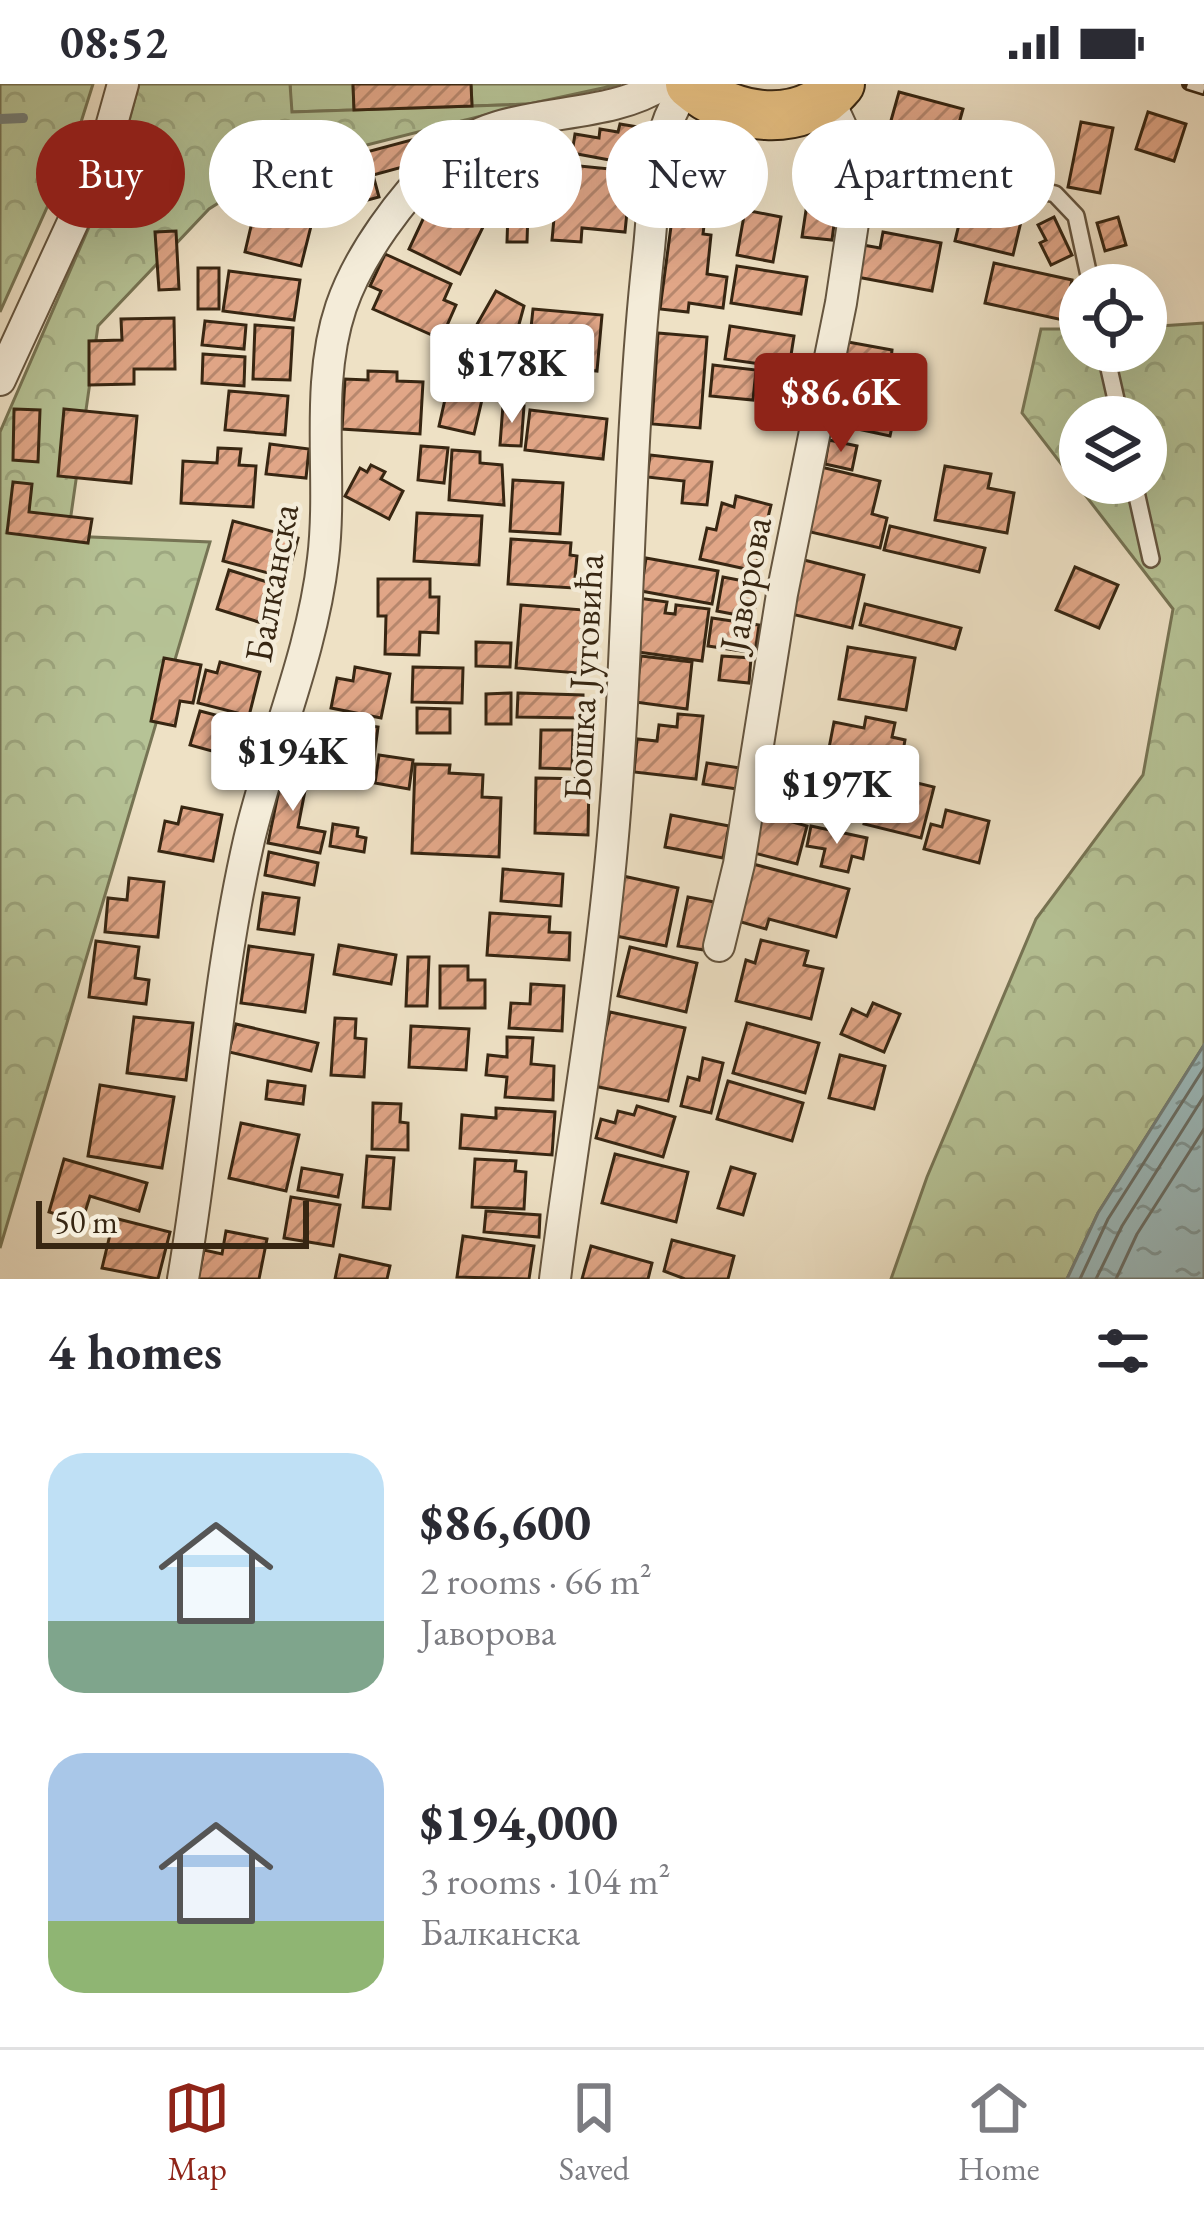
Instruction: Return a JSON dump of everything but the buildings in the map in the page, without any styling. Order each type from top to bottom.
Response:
[{"type":"main road","points":[[689,84],[716,103],[753,115],[795,112],[834,91]]},
{"type":"street","points":[[0,380],[102,159],[123,84]]},
{"type":"street","name":"Балканска","points":[[183,1279],[249,841],[323,562],[329,364],[342,303],[395,214],[429,171],[465,140],[491,129],[636,99],[662,84]]},
{"type":"street","name":"Бошка Југовића","points":[[555,1279],[612,849],[634,421],[657,176],[665,128],[689,84]]},
{"type":"street","name":"Јаворова","points":[[719,946],[739,864],[782,595],[853,228]]},
{"type":"lane","points":[[1055,194],[1076,216],[1086,264]]},
{"type":"lane","points":[[1139,504],[1151,559]]},
{"type":"green space","points":[[0,84],[93,84],[82,120],[36,120],[38,228],[0,312]]},
{"type":"green space","points":[[139,84],[290,84],[292,112],[529,104],[466,120],[399,120],[399,137],[375,143],[375,120],[209,120],[209,209],[98,326],[68,536],[210,542],[0,1248],[0,432],[89,228],[185,228],[185,120],[129,120]]},
{"type":"green space","points":[[290,84],[353,84],[354,110],[291,112]]},
{"type":"green space","points":[[471,84],[621,84],[529,104],[472,106]]},
{"type":"green space","points":[[1204,323],[1204,1045],[1098,1213],[1067,1279],[891,1279],[927,1177],[1036,919],[1143,775],[1173,609],[1092,504],[1167,504],[1167,396],[1059,396],[1059,461],[1022,413],[1041,329],[1059,329],[1059,372],[1167,372],[1167,326]]},
{"type":"water","points":[[1204,1045],[1204,1279],[1067,1279],[1098,1213]]},
{"type":"waterway","points":[[0,119],[23,118]]},
{"type":"railway","points":[[1188,84],[1204,89]]}]
